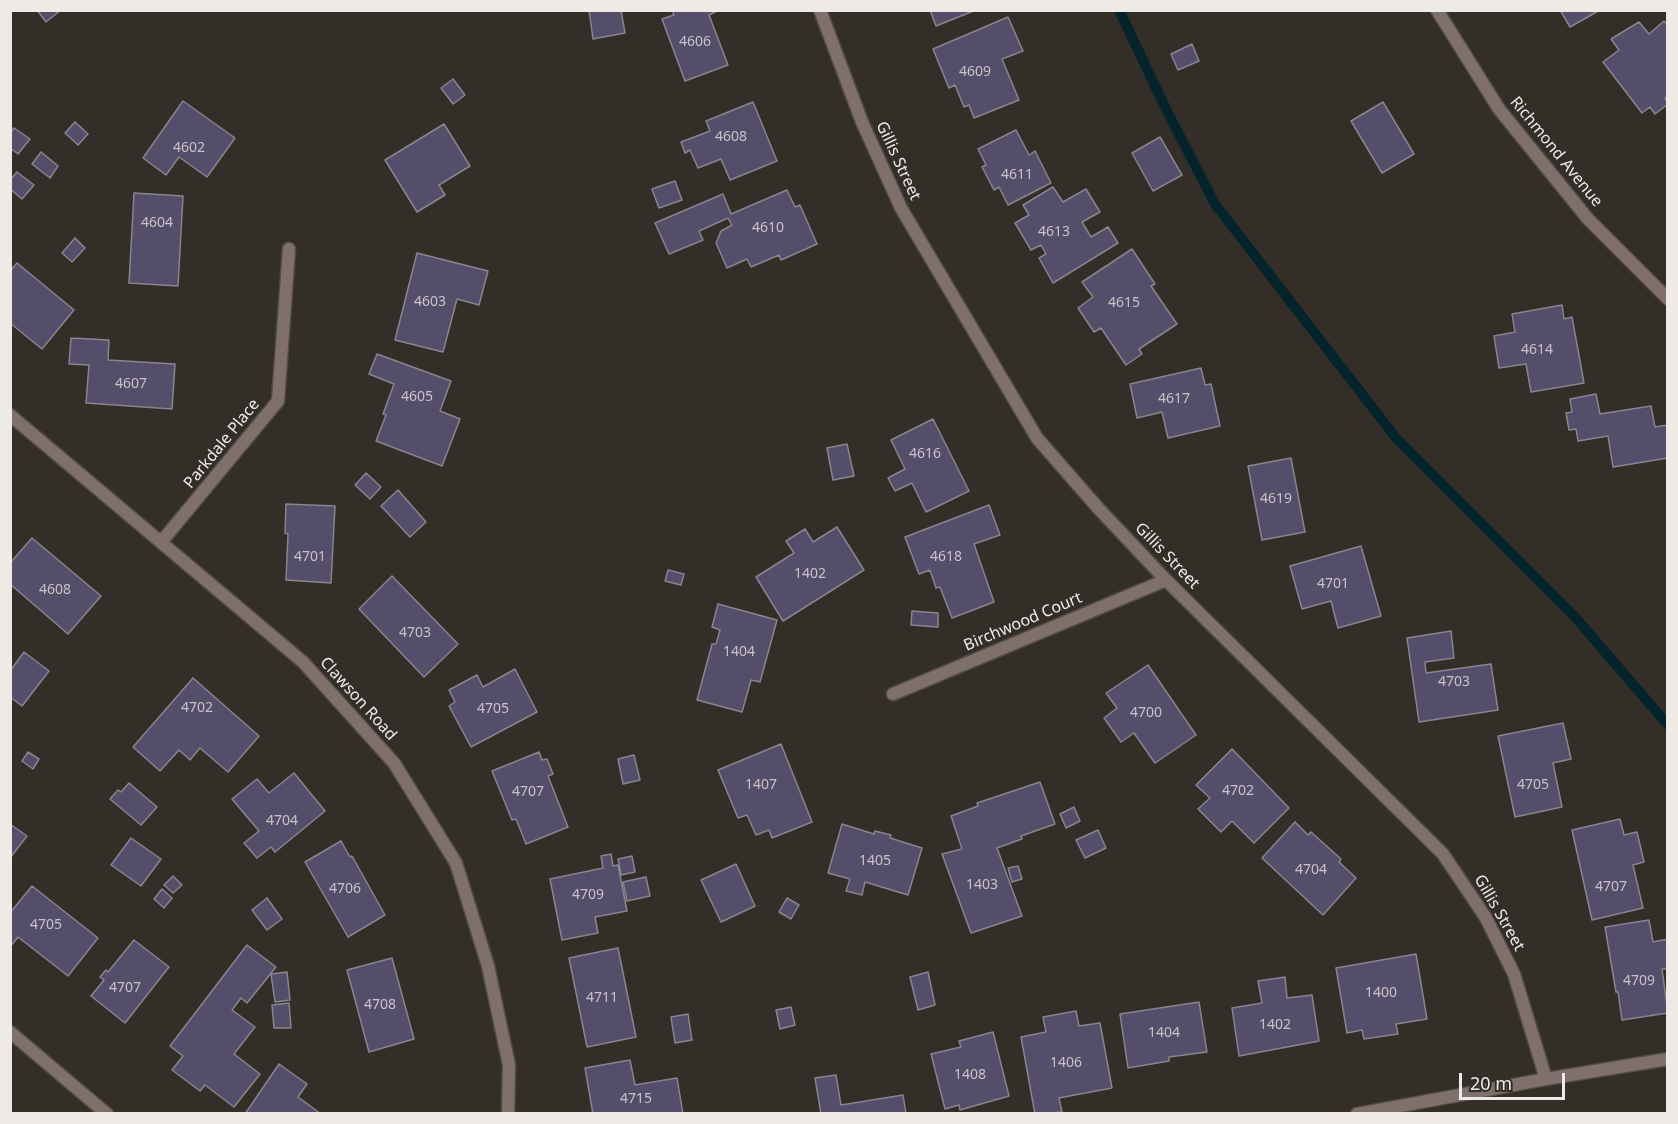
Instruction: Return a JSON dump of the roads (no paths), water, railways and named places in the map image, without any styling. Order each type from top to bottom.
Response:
[{"type":"street","name":"Gillis Street","points":[[820,10],[862,122],[901,208],[1037,438],[1098,508],[1166,580],[1443,854],[1486,918],[1514,974],[1546,1079]]},
{"type":"street","name":"Richmond Avenue","points":[[1437,10],[1499,109],[1588,219],[1668,299]]},
{"type":"street","name":"Parkdale Place","points":[[162,541],[278,401],[289,249]]},
{"type":"street","name":"Clawson Road","points":[[10,415],[303,662],[394,763],[456,863],[488,966],[509,1065],[508,1113]]},
{"type":"street","name":"Birchwood Court","points":[[893,694],[1166,580]]},
{"type":"street","points":[[10,1032],[107,1113]]},
{"type":"street","points":[[1357,1113],[1668,1059]]},
{"type":"waterway","points":[[1119,10],[1215,204],[1396,438],[1575,617],[1668,725]]}]
